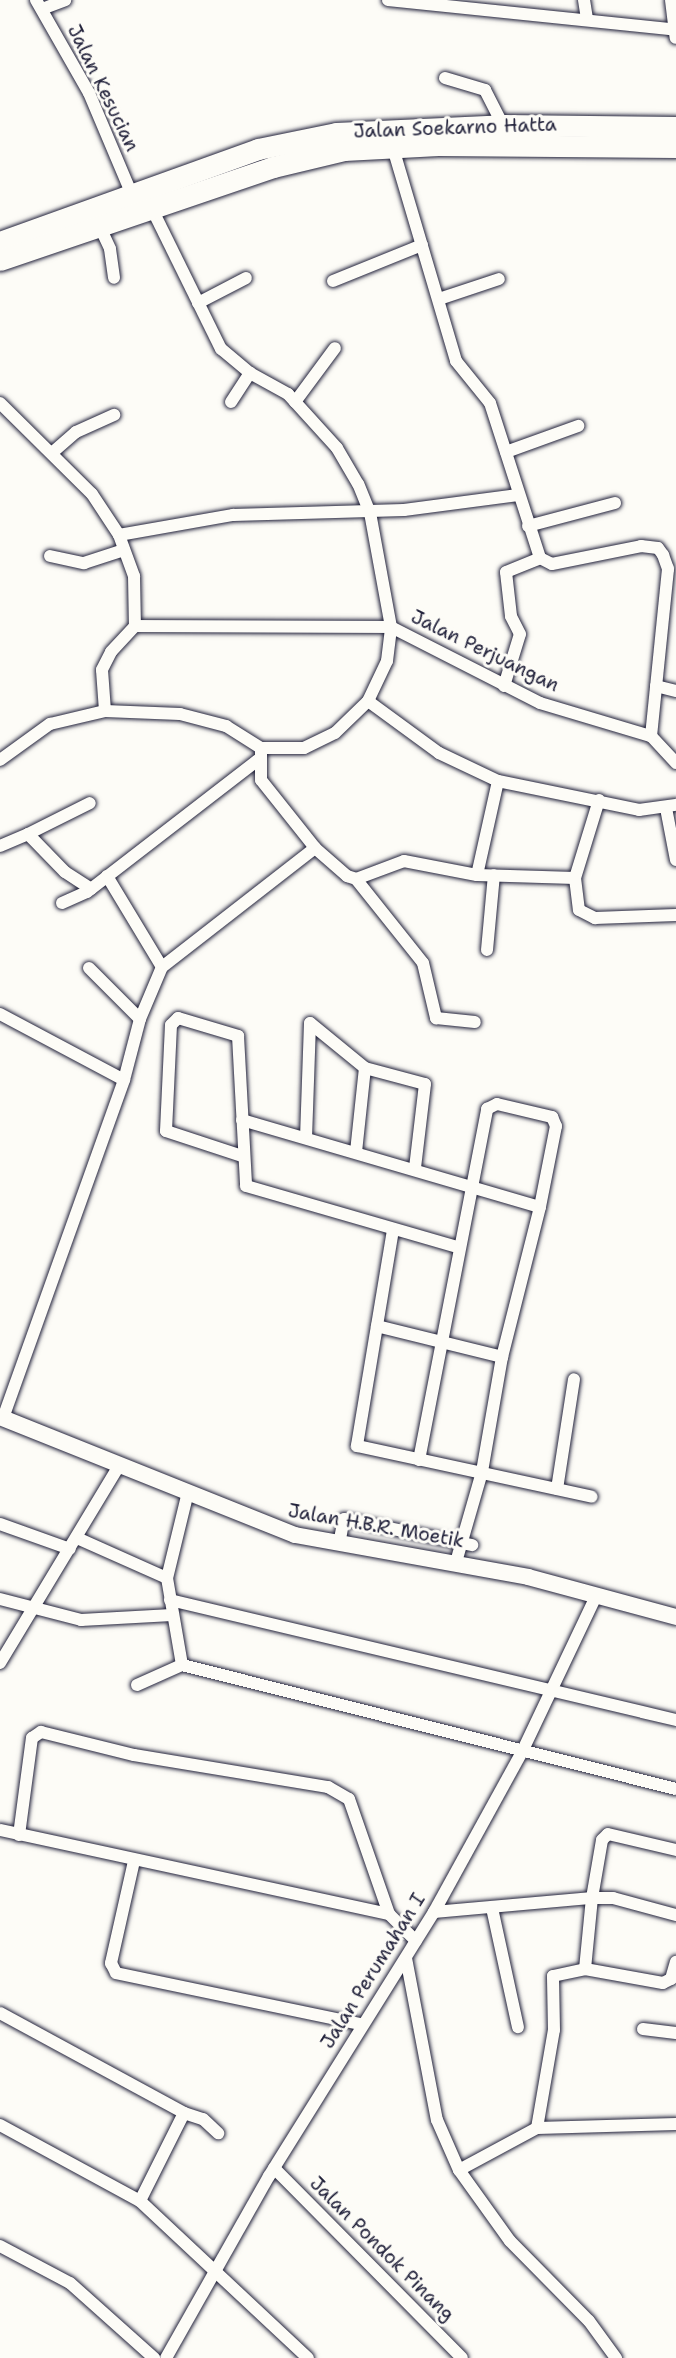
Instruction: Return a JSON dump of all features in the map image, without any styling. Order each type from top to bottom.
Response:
[{"type":"highway","name":"Jalan Soekarno Hatta","points":[[0,242],[258,149],[336,133],[503,125],[676,127]]},
{"type":"highway","name":"Jalan Soekarno Hatta","points":[[0,260],[273,167],[344,150],[622,144],[676,147]]},
{"type":"street","points":[[38,4],[65,0]]},
{"type":"street","points":[[388,0],[489,5],[676,32],[671,0]]},
{"type":"street","points":[[584,0],[587,20]]},
{"type":"street","name":"Jalan Kesucian","points":[[38,4],[89,93],[132,195]]},
{"type":"street","points":[[445,78],[485,90],[503,125]]},
{"type":"street","points":[[393,148],[456,361],[487,397],[540,558],[552,564],[641,546],[658,548],[668,569],[650,736]]},
{"type":"street","points":[[62,903],[107,876],[260,754],[286,751],[320,741],[368,701],[387,661],[391,627],[370,513],[337,448],[295,402],[250,373],[221,349],[151,207]]},
{"type":"street","points":[[99,225],[110,249],[114,278]]},
{"type":"street","points":[[333,281],[422,245]]},
{"type":"street","points":[[198,303],[246,278]]},
{"type":"street","points":[[439,299],[499,279]]},
{"type":"street","points":[[295,402],[335,348]]},
{"type":"street","points":[[231,402],[250,373]]},
{"type":"street","points":[[0,403],[53,452],[92,494],[119,535],[137,590],[135,626],[106,660],[105,711]]},
{"type":"street","points":[[53,452],[76,432],[114,415]]},
{"type":"street","points":[[506,452],[578,426]]},
{"type":"street","points":[[119,535],[233,515],[370,513],[518,495]]},
{"type":"street","points":[[528,526],[615,502]]},
{"type":"street","points":[[50,556],[84,563],[124,550]]},
{"type":"street","points":[[504,686],[520,634],[511,617],[506,572],[540,558]]},
{"type":"street","name":"Jalan Perjuangan","points":[[135,626],[391,627],[540,703],[650,736],[676,763]]},
{"type":"street","points":[[656,686],[676,691]]},
{"type":"street","points":[[368,701],[446,758],[498,781],[639,810],[671,806],[676,860]]},
{"type":"street","points":[[0,760],[36,731],[105,711],[147,711],[207,719],[260,754]]},
{"type":"street","points":[[260,754],[261,780],[315,848],[337,870],[356,879],[423,962],[436,1018],[475,1022]]},
{"type":"street","points":[[477,875],[498,781]]},
{"type":"street","points":[[599,800],[575,878],[576,904],[588,917],[676,915]]},
{"type":"street","points":[[0,846],[90,803]]},
{"type":"street","points":[[28,834],[65,872],[91,888]]},
{"type":"street","points":[[2,1417],[124,1080],[140,1019],[162,967],[315,848]]},
{"type":"street","points":[[356,879],[404,861],[477,875],[575,878]]},
{"type":"street","points":[[107,876],[162,967]]},
{"type":"street","points":[[487,950],[494,876]]},
{"type":"street","points":[[89,968],[140,1019]]},
{"type":"street","points":[[0,1014],[124,1080]]},
{"type":"street","points":[[242,1156],[166,1131],[175,1020],[182,1017],[238,1036],[243,1180],[248,1187],[458,1247]]},
{"type":"street","points":[[306,1138],[307,1024],[311,1023],[365,1068],[426,1086],[415,1168]]},
{"type":"street","points":[[356,1152],[365,1068]]},
{"type":"street","points":[[419,1460],[444,1343],[458,1247],[489,1107],[552,1117],[556,1126],[540,1207],[502,1357],[482,1472],[462,1563]]},
{"type":"street","points":[[242,1120],[474,1184],[540,1207]]},
{"type":"street","points":[[393,1230],[356,1445],[592,1497]]},
{"type":"street","points":[[377,1326],[502,1357]]},
{"type":"street","points":[[557,1489],[574,1379]]},
{"type":"street","name":"Jalan H.B.R. Moetik","points":[[2,1417],[276,1529],[339,1544],[462,1563],[676,1617]]},
{"type":"street","points":[[0,1663],[120,1464]]},
{"type":"street","points":[[182,1665],[167,1577],[188,1492]]},
{"type":"street","points":[[339,1544],[344,1519],[465,1544]]},
{"type":"street","points":[[0,1524],[73,1544],[167,1577]]},
{"type":"street","name":"Jalan Perumahan I","points":[[166,2358],[216,2276],[274,2168],[361,2024],[434,1912],[522,1752],[596,1596]]},
{"type":"street","points":[[0,1599],[32,1611],[96,1621],[172,1615]]},
{"type":"street","points":[[170,1600],[676,1720]]},
{"type":"street","points":[[137,1685],[182,1665],[676,1789]]},
{"type":"street","points":[[19,1835],[32,1738],[41,1732],[134,1755],[328,1787],[343,1794],[352,1805],[389,1914],[416,1941]]},
{"type":"street","points":[[0,1830],[389,1914]]},
{"type":"street","points":[[585,1969],[592,1898],[605,1835],[676,1850]]},
{"type":"street","points":[[134,1861],[111,1963],[116,1973],[361,2024]]},
{"type":"street","points":[[434,1912],[613,1898],[676,1915]]},
{"type":"street","points":[[492,1908],[518,2027]]},
{"type":"street","points":[[406,1958],[437,2120],[459,2171],[510,2241],[589,2321],[615,2358]]},
{"type":"street","points":[[537,2128],[554,2030],[551,1979],[555,1974],[585,1969],[663,1983],[670,1979],[676,1962]]},
{"type":"street","points":[[0,2013],[184,2113],[203,2119],[218,2133]]},
{"type":"street","points":[[643,2029],[676,2033]]},
{"type":"street","points":[[141,2201],[184,2113]]},
{"type":"street","points":[[459,2171],[537,2128],[676,2124]]},
{"type":"street","points":[[0,2125],[141,2201],[216,2276],[308,2358]]},
{"type":"street","name":"Jalan Pondok Pinang","points":[[274,2168],[462,2358]]},
{"type":"street","points":[[0,2246],[70,2283],[154,2358]]}]
